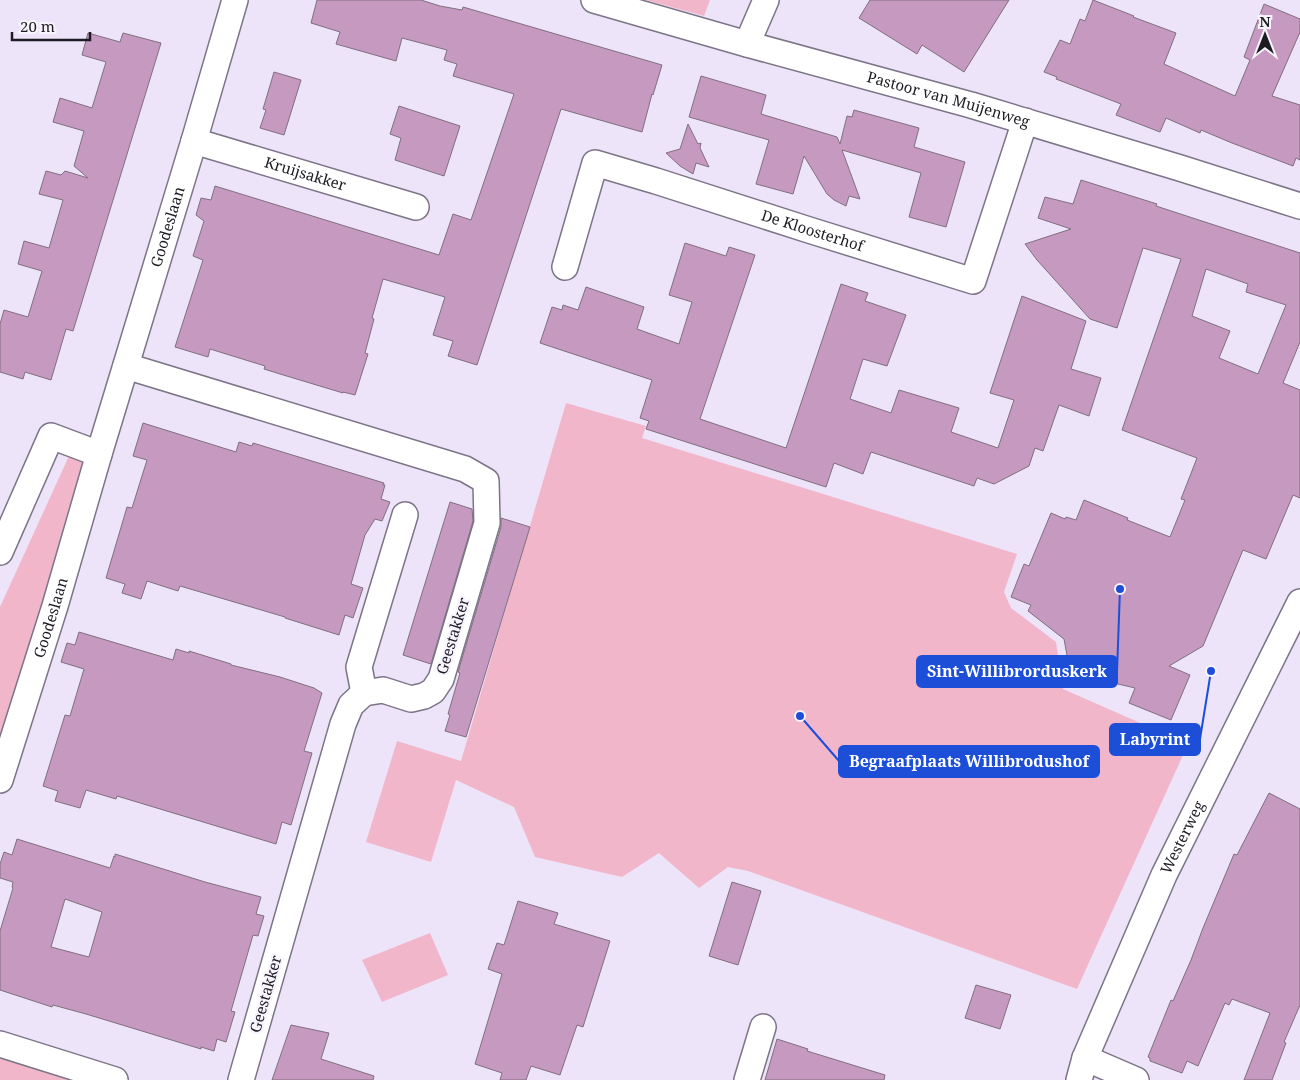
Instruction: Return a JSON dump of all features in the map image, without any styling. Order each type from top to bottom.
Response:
[{"type":"street","name":"Goodeslaan","points":[[0,780],[55,606],[236,0]]},
{"type":"street","name":"Pastoor van Muijenweg","points":[[594,0],[971,105],[1300,206]]},
{"type":"street","points":[[747,44],[766,0]]},
{"type":"street","name":"De Kloosterhof","points":[[565,267],[595,163],[972,281],[1025,121]]},
{"type":"street","name":"Kruijsakker","points":[[194,140],[416,207]]},
{"type":"street","name":"Geestakker","points":[[126,366],[465,469],[486,480],[488,523],[441,679],[433,691],[424,696],[411,698],[383,690],[364,693],[351,706],[343,724],[241,1080]]},
{"type":"street","points":[[0,552],[51,436],[99,454]]},
{"type":"street","points":[[364,693],[359,667],[405,515]]},
{"type":"street","name":"Westerweg","points":[[1082,1069],[1164,875],[1300,602]]},
{"type":"street","points":[[747,1080],[763,1027]]},
{"type":"street","points":[[0,1044],[115,1080]]},
{"type":"street","points":[[1082,1069],[1136,1080]]},
{"type":"shaded area","points":[[646,0],[710,0],[704,16]]},
{"type":"shaded area","points":[[566,403],[646,426],[642,438],[1017,554],[1004,592],[1011,608],[1056,642],[1063,689],[1188,744],[1077,989],[748,871],[728,867],[699,888],[659,853],[622,877],[535,857],[514,807],[456,780],[431,862],[366,842],[397,741],[461,761]]},
{"type":"shaded area","points":[[69,456],[86,462],[0,746],[0,607]]},
{"type":"shaded area","points":[[430,933],[448,975],[382,1002],[362,960]]},
{"type":"shaded area","points":[[0,1059],[75,1080],[0,1080]]},
{"type":"building","points":[[317,0],[421,0],[462,10],[463,7],[662,65],[642,132],[561,109],[477,365],[448,356],[453,341],[433,335],[445,297],[383,279],[365,353],[368,354],[355,395],[264,369],[265,366],[210,349],[208,357],[175,347],[203,260],[193,256],[204,221],[196,215],[201,198],[211,200],[215,186],[439,255],[453,214],[471,220],[514,94],[453,76],[457,64],[444,60],[447,50],[402,38],[396,61],[336,44],[340,32],[311,23]]},
{"type":"building","points":[[870,0],[1009,0],[964,72],[922,45],[917,54],[859,18]]},
{"type":"building","points":[[1093,0],[1176,33],[1164,64],[1235,96],[1250,60],[1244,57],[1264,4],[1300,19],[1300,32],[1272,96],[1300,105],[1300,160],[1296,158],[1293,166],[1201,130],[1200,133],[1166,118],[1160,132],[1116,115],[1121,104],[1056,79],[1057,77],[1044,72],[1060,40],[1070,44],[1080,19],[1085,21]]},
{"type":"building","points":[[88,33],[120,42],[123,33],[161,43],[73,331],[66,329],[51,380],[25,372],[23,379],[0,372],[0,324],[4,310],[28,317],[42,271],[18,264],[24,241],[49,248],[63,200],[39,194],[46,171],[61,175],[65,171],[88,178],[74,166],[84,131],[53,122],[60,98],[92,108],[106,62],[82,55]]},
{"type":"building","points":[[274,72],[301,80],[284,135],[260,128],[266,110],[263,109]]},
{"type":"building","points":[[701,76],[766,95],[761,114],[837,137],[840,144],[847,116],[852,117],[854,110],[919,128],[914,147],[965,162],[946,227],[909,217],[921,173],[842,150],[860,199],[849,196],[846,206],[827,194],[804,156],[793,194],[756,184],[769,140],[689,117]]},
{"type":"building","points":[[399,106],[460,126],[444,176],[395,160],[401,138],[390,134]]},
{"type":"building","points":[[688,124],[698,144],[701,143],[700,148],[709,167],[696,163],[693,174],[680,166],[666,153],[680,149]]},
{"type":"building","points":[[1081,180],[1300,253],[1300,342],[1283,383],[1300,390],[1300,498],[1293,495],[1266,559],[1243,550],[1203,646],[1169,666],[1190,675],[1171,720],[1129,703],[1135,688],[1101,680],[1072,682],[1064,639],[1028,611],[1031,605],[1011,597],[1024,564],[1029,566],[1051,513],[1065,519],[1066,517],[1076,520],[1084,500],[1170,537],[1185,500],[1181,499],[1197,458],[1122,430],[1181,259],[1143,248],[1117,328],[1090,319],[1025,244],[1071,229],[1038,218],[1045,197],[1073,204]],"holes":[[[1206,269],[1248,284],[1246,292],[1286,305],[1258,374],[1219,358],[1230,331],[1192,316]]]},
{"type":"building","points":[[685,243],[726,256],[729,247],[755,255],[700,419],[786,448],[841,284],[868,293],[865,301],[906,315],[887,366],[863,359],[850,399],[891,413],[899,390],[959,408],[951,432],[998,448],[1014,400],[990,393],[1022,296],[1086,321],[1071,369],[1101,378],[1089,416],[1059,405],[1043,451],[1035,448],[1029,466],[994,484],[977,478],[974,486],[871,452],[863,474],[834,463],[826,487],[646,429],[649,421],[640,418],[652,380],[540,343],[552,307],[562,310],[563,305],[578,310],[586,287],[644,307],[637,329],[679,344],[692,302],[669,295]]},
{"type":"building","points":[[143,423],[236,452],[239,442],[252,446],[253,443],[384,483],[381,499],[390,502],[382,521],[375,519],[365,535],[351,584],[363,588],[353,618],[345,615],[339,635],[180,586],[178,591],[147,581],[141,599],[122,593],[125,584],[106,578],[127,507],[132,508],[147,460],[133,456]]},
{"type":"building","points":[[450,502],[472,509],[473,521],[431,664],[403,655]]},
{"type":"building","points":[[501,518],[530,527],[466,737],[445,731],[460,673],[458,672],[501,527]]},
{"type":"building","points":[[79,632],[173,660],[176,649],[189,653],[189,651],[231,665],[280,677],[314,688],[322,693],[304,751],[312,753],[291,825],[282,822],[276,844],[117,796],[116,799],[86,790],[80,808],[55,801],[58,791],[43,786],[65,715],[70,716],[84,669],[61,662],[67,643],[75,645]]},
{"type":"building","points":[[1269,793],[1300,809],[1300,1005],[1284,1042],[1286,1043],[1272,1080],[1244,1080],[1270,1013],[1232,999],[1229,1005],[1225,1003],[1198,1066],[1187,1061],[1182,1073],[1150,1061],[1148,1057],[1171,1000],[1173,1001],[1191,960],[1234,854],[1237,855]]},
{"type":"building","points":[[17,839],[110,868],[115,854],[261,897],[256,914],[264,916],[258,936],[253,935],[231,1011],[235,1012],[226,1042],[217,1039],[214,1051],[201,1047],[201,1049],[86,1014],[53,1005],[52,1007],[0,990],[0,931],[13,888],[13,882],[0,878],[0,864],[4,852],[12,855]],"holes":[[[65,899],[102,912],[89,957],[51,947]]]},
{"type":"building","points":[[732,882],[761,891],[738,965],[709,956]]},
{"type":"building","points":[[518,901],[558,913],[554,924],[610,941],[583,1027],[577,1025],[560,1075],[531,1066],[526,1080],[500,1080],[502,1073],[475,1064],[502,974],[488,969],[497,943],[504,945]]},
{"type":"building","points":[[976,985],[1011,995],[1000,1029],[965,1018]]},
{"type":"building","points":[[291,1025],[329,1033],[321,1059],[374,1076],[373,1080],[272,1080]]},
{"type":"building","points":[[777,1039],[808,1049],[807,1051],[885,1075],[884,1080],[765,1080]]},
{"type":"place","name":"Sint-Willibrorduskerk","points":[[1120,589]]},
{"type":"place","name":"Labyrint","points":[[1211,671]]},
{"type":"place","name":"Begraafplaats Willibrodushof","points":[[800,716]]}]
